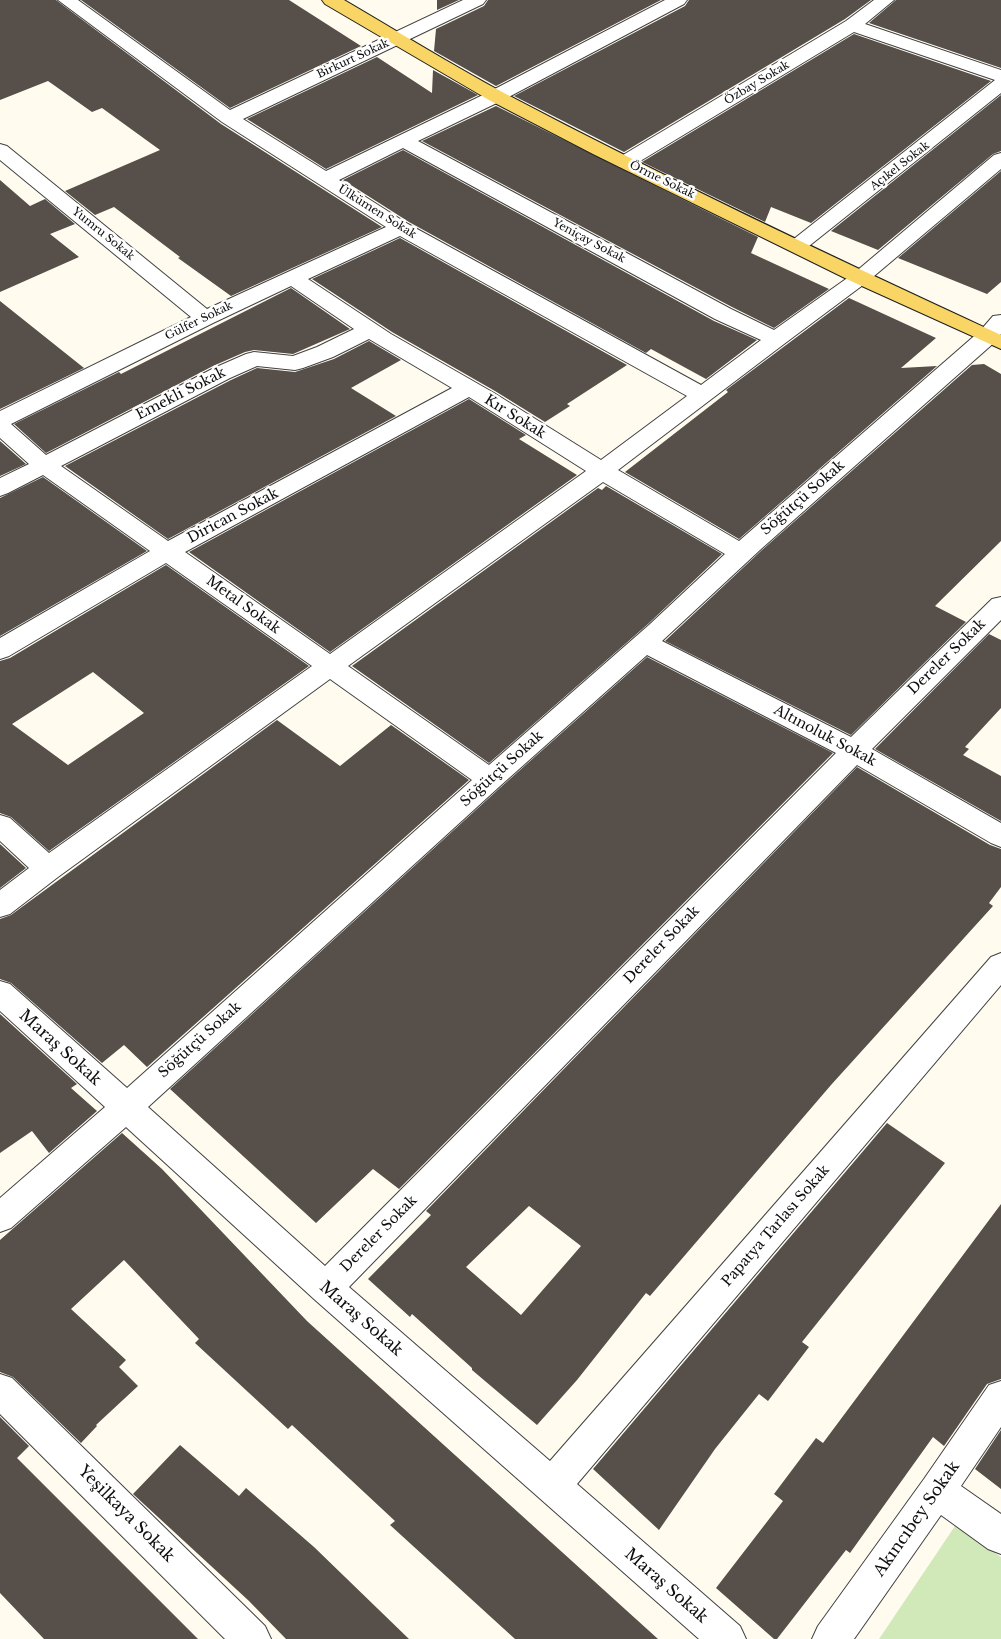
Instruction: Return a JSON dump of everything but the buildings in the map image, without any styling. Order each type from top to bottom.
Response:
[{"type":"main road","name":"Örme Sokak","points":[[331,0],[496,96],[625,162],[860,278],[997,333]]},
{"type":"street","name":"Ülkümen Sokak","points":[[67,0],[229,118],[400,228],[704,396]]},
{"type":"street","name":"Birkurt Sokak","points":[[229,118],[477,0]]},
{"type":"street","points":[[325,179],[496,96],[678,0]]},
{"type":"street","name":"Özbay Sokak","points":[[625,162],[852,26],[886,0]]},
{"type":"street","points":[[852,26],[1001,76]]},
{"type":"street","name":"Açıkel Sokak","points":[[797,246],[1001,84]]},
{"type":"street","name":"Yeniçay Sokak","points":[[404,141],[723,314],[776,339]]},
{"type":"street","name":"Yumru Sokak","points":[[0,150],[205,318]]},
{"type":"street","points":[[0,906],[48,869],[328,666],[602,472],[704,396],[776,339],[860,278],[1001,159]]},
{"type":"street","name":"Gülfer Sokak","points":[[0,420],[205,318],[400,228]]},
{"type":"street","name":"Kır Sokak","points":[[291,277],[370,330],[469,388],[602,472],[741,554]]},
{"type":"street","name":"Emekli Sokak","points":[[0,488],[222,373],[254,359],[296,363],[325,352],[370,330]]},
{"type":"street","name":"Söğütçü Sokak","points":[[0,1218],[126,1108],[490,779],[645,643],[741,554],[997,333]]},
{"type":"street","name":"Dirican Sokak","points":[[0,650],[168,551],[469,388]]},
{"type":"street","name":"Metal Sokak","points":[[0,426],[44,465],[490,779]]},
{"type":"street","name":"Dereler Sokak","points":[[326,1288],[853,750],[1001,605]]},
{"type":"street","name":"Altınoluk Sokak","points":[[645,643],[853,750],[1001,836]]},
{"type":"street","points":[[0,825],[48,869]]},
{"type":"street","name":"Papatya Tarlası Sokak","points":[[552,1486],[1001,965]]},
{"type":"street","name":"Maraş Sokak","points":[[0,993],[326,1288],[728,1639]]},
{"type":"street","name":"Yeşilkaya Sokak","points":[[0,1390],[252,1639]]},
{"type":"street","name":"Akıncıbey Sokak","points":[[831,1639],[937,1492],[1001,1397]]},
{"type":"street","points":[[937,1492],[1001,1536]]},
{"type":"green space","points":[[955,1526],[1001,1557],[1001,1639],[879,1639]]}]
